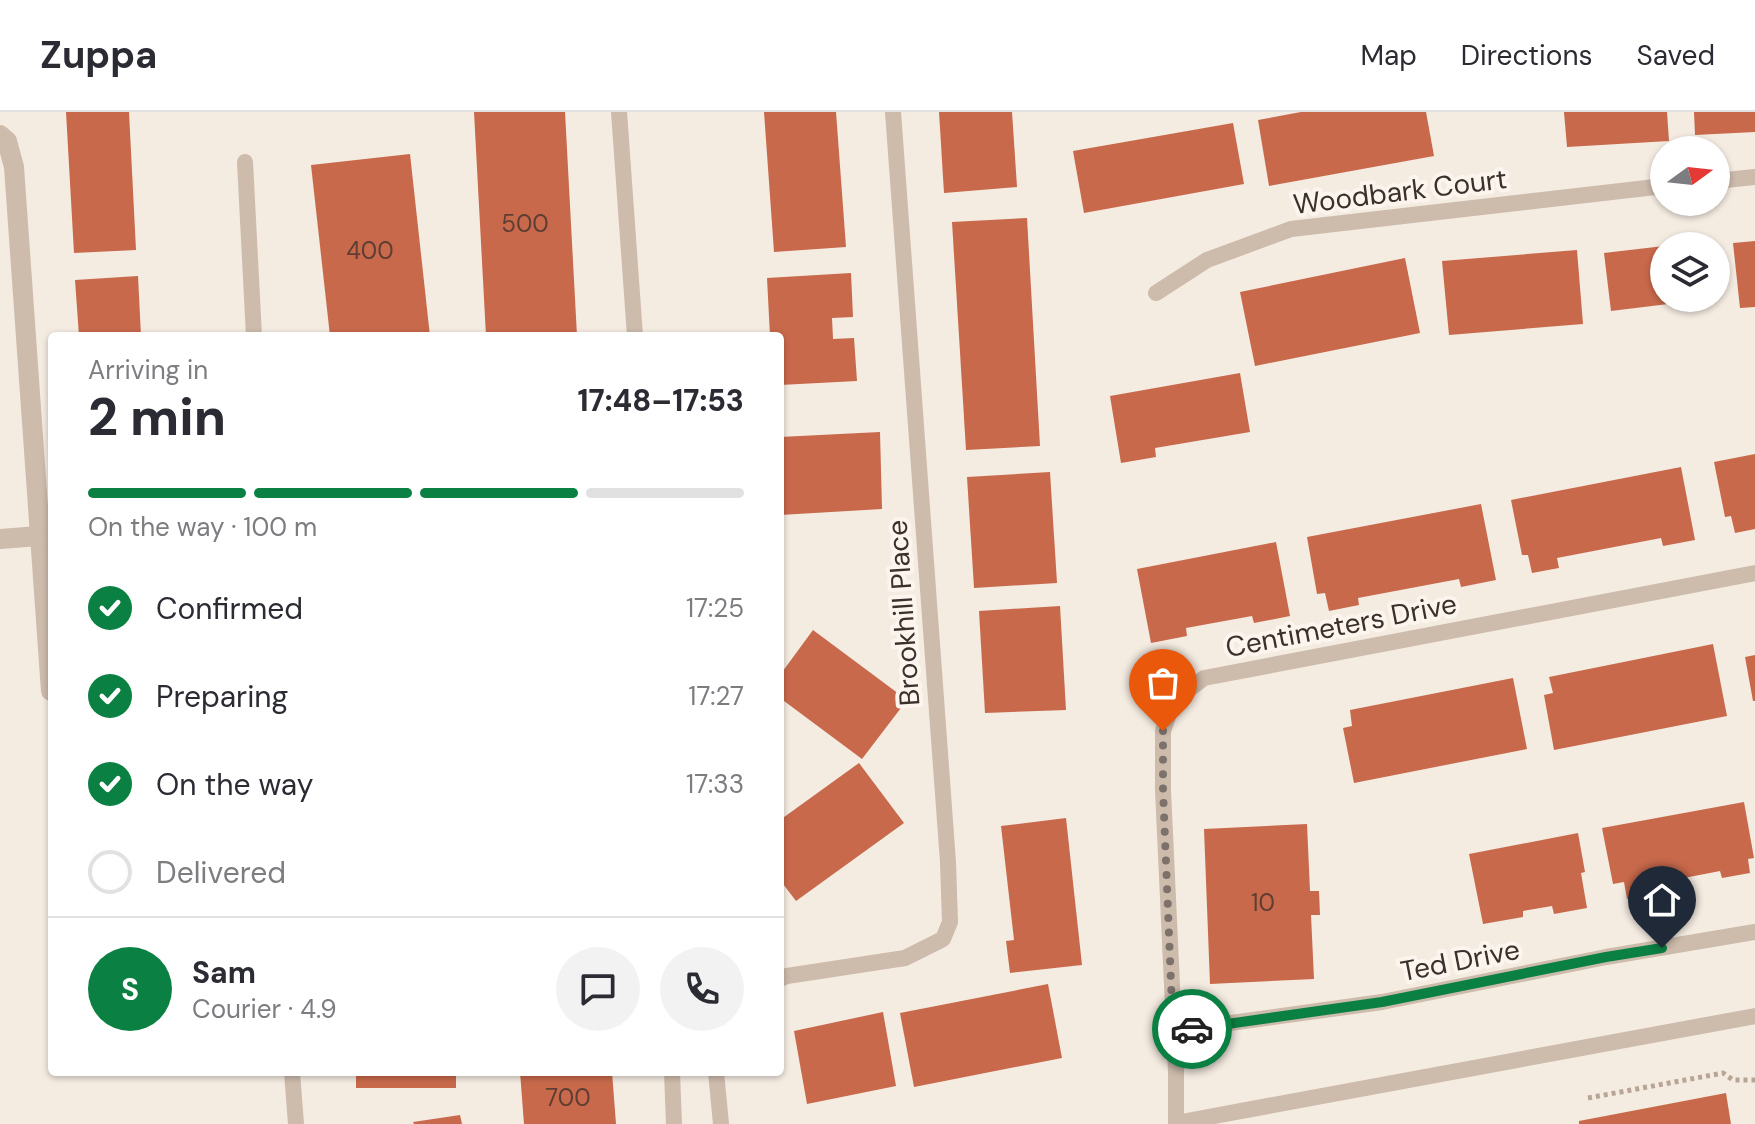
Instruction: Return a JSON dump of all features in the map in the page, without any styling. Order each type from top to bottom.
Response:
[{"type":"street","points":[[0,135],[7,141],[14,167],[48,652]]},
{"type":"street","points":[[0,539],[39,536]]},
{"type":"lane","points":[[619,112],[635,332]]},
{"type":"lane","name":"Brookhill Place","points":[[784,977],[905,958],[943,939],[950,922],[893,112]]},
{"type":"lane","points":[[245,162],[254,332]]},
{"type":"lane","points":[[1730,180],[1755,177]]},
{"type":"lane","name":"Woodbark Court","points":[[1156,293],[1207,260],[1291,229],[1650,188]]},
{"type":"lane","name":"Centimeters Drive","points":[[1176,1124],[1163,790],[1163,731],[1173,702],[1204,678],[1755,573]]},
{"type":"lane","name":"Ted Drive","points":[[1173,1031],[1382,1002],[1606,957],[1755,932]]},
{"type":"lane","points":[[1176,1124],[1755,1016]]},
{"type":"lane","points":[[292,1076],[296,1124]]},
{"type":"lane","points":[[672,1076],[674,1124]]},
{"type":"lane","points":[[716,1076],[721,1124]]},
{"type":"path","points":[[1588,1098],[1723,1073],[1733,1080],[1755,1080]]},
{"type":"building","points":[[66,112],[129,112],[136,250],[74,253]]},
{"type":"building","points":[[474,112],[565,112],[577,332],[486,332]]},
{"type":"building","points":[[764,112],[836,112],[846,247],[774,252]]},
{"type":"building","points":[[939,112],[1012,112],[1017,187],[944,193]]},
{"type":"building","points":[[1301,112],[1426,112],[1434,156],[1269,186],[1258,120]]},
{"type":"building","points":[[1564,112],[1667,112],[1669,136],[1650,136],[1650,142],[1567,147]]},
{"type":"building","points":[[1694,112],[1755,112],[1755,132],[1695,135]]},
{"type":"building","points":[[1233,123],[1244,184],[1084,213],[1073,151]]},
{"type":"building","points":[[410,154],[430,332],[330,332],[311,165]]},
{"type":"building","points":[[1027,218],[1040,446],[966,450],[952,222]]},
{"type":"building","points":[[1755,241],[1755,307],[1740,308],[1733,243]]},
{"type":"building","points":[[1650,248],[1650,306],[1611,311],[1604,253]]},
{"type":"building","points":[[1577,250],[1583,324],[1449,335],[1442,261]]},
{"type":"building","points":[[1405,258],[1420,333],[1255,366],[1240,292]]},
{"type":"building","points":[[851,273],[853,317],[832,318],[833,339],[854,338],[857,381],[784,385],[784,332],[770,332],[767,278]]},
{"type":"building","points":[[138,276],[141,332],[79,332],[75,280]]},
{"type":"building","points":[[1240,373],[1250,432],[1155,448],[1156,457],[1121,463],[1110,396]]},
{"type":"building","points":[[880,432],[882,509],[784,515],[784,437]]},
{"type":"building","points":[[1755,454],[1755,529],[1735,533],[1731,516],[1725,517],[1714,462]]},
{"type":"building","points":[[1681,467],[1695,540],[1663,546],[1661,538],[1557,558],[1559,568],[1532,573],[1528,555],[1522,555],[1511,500]]},
{"type":"building","points":[[1050,472],[1057,583],[974,588],[967,477]]},
{"type":"building","points":[[1481,504],[1496,580],[1461,587],[1459,579],[1358,598],[1359,605],[1329,611],[1325,593],[1317,594],[1307,537]]},
{"type":"building","points":[[1276,542],[1290,616],[1254,623],[1252,616],[1186,628],[1187,636],[1151,643],[1137,569]]},
{"type":"building","points":[[1060,606],[1066,710],[985,713],[979,611]]},
{"type":"building","points":[[813,630],[907,700],[862,759],[784,701],[784,670]]},
{"type":"building","points":[[1713,644],[1727,716],[1554,750],[1544,695],[1553,693],[1549,677]]},
{"type":"building","points":[[1755,655],[1755,701],[1753,701],[1745,657]]},
{"type":"building","points":[[1513,678],[1527,749],[1354,783],[1343,728],[1352,726],[1350,710]]},
{"type":"building","points":[[859,763],[904,823],[796,901],[784,885],[784,817]]},
{"type":"building","points":[[1744,802],[1754,858],[1748,859],[1750,873],[1722,878],[1720,871],[1653,884],[1655,894],[1627,899],[1624,882],[1613,884],[1602,828]]},
{"type":"building","points":[[1066,818],[1082,965],[1010,973],[1006,941],[1014,940],[1001,826]]},
{"type":"building","points":[[1307,824],[1310,891],[1319,891],[1320,915],[1311,915],[1314,979],[1210,984],[1204,829]]},
{"type":"building","points":[[1578,833],[1587,908],[1554,914],[1552,906],[1523,911],[1523,917],[1483,924],[1469,854]]},
{"type":"building","points":[[1048,984],[1062,1058],[914,1087],[900,1013]]},
{"type":"building","points":[[883,1012],[896,1086],[807,1104],[794,1031]]},
{"type":"building","points":[[356,1076],[456,1076],[456,1088],[356,1088]]},
{"type":"building","points":[[520,1076],[612,1076],[616,1124],[524,1124]]},
{"type":"building","points":[[1726,1093],[1731,1124],[1579,1124],[1579,1121]]},
{"type":"building","points":[[460,1115],[462,1124],[413,1122]]},
{"type":"way so far","points":[[1163,731],[1173,1031],[1192,1029]]},
{"type":"route","points":[[1192,1029],[1382,1002],[1662,948]]}]
